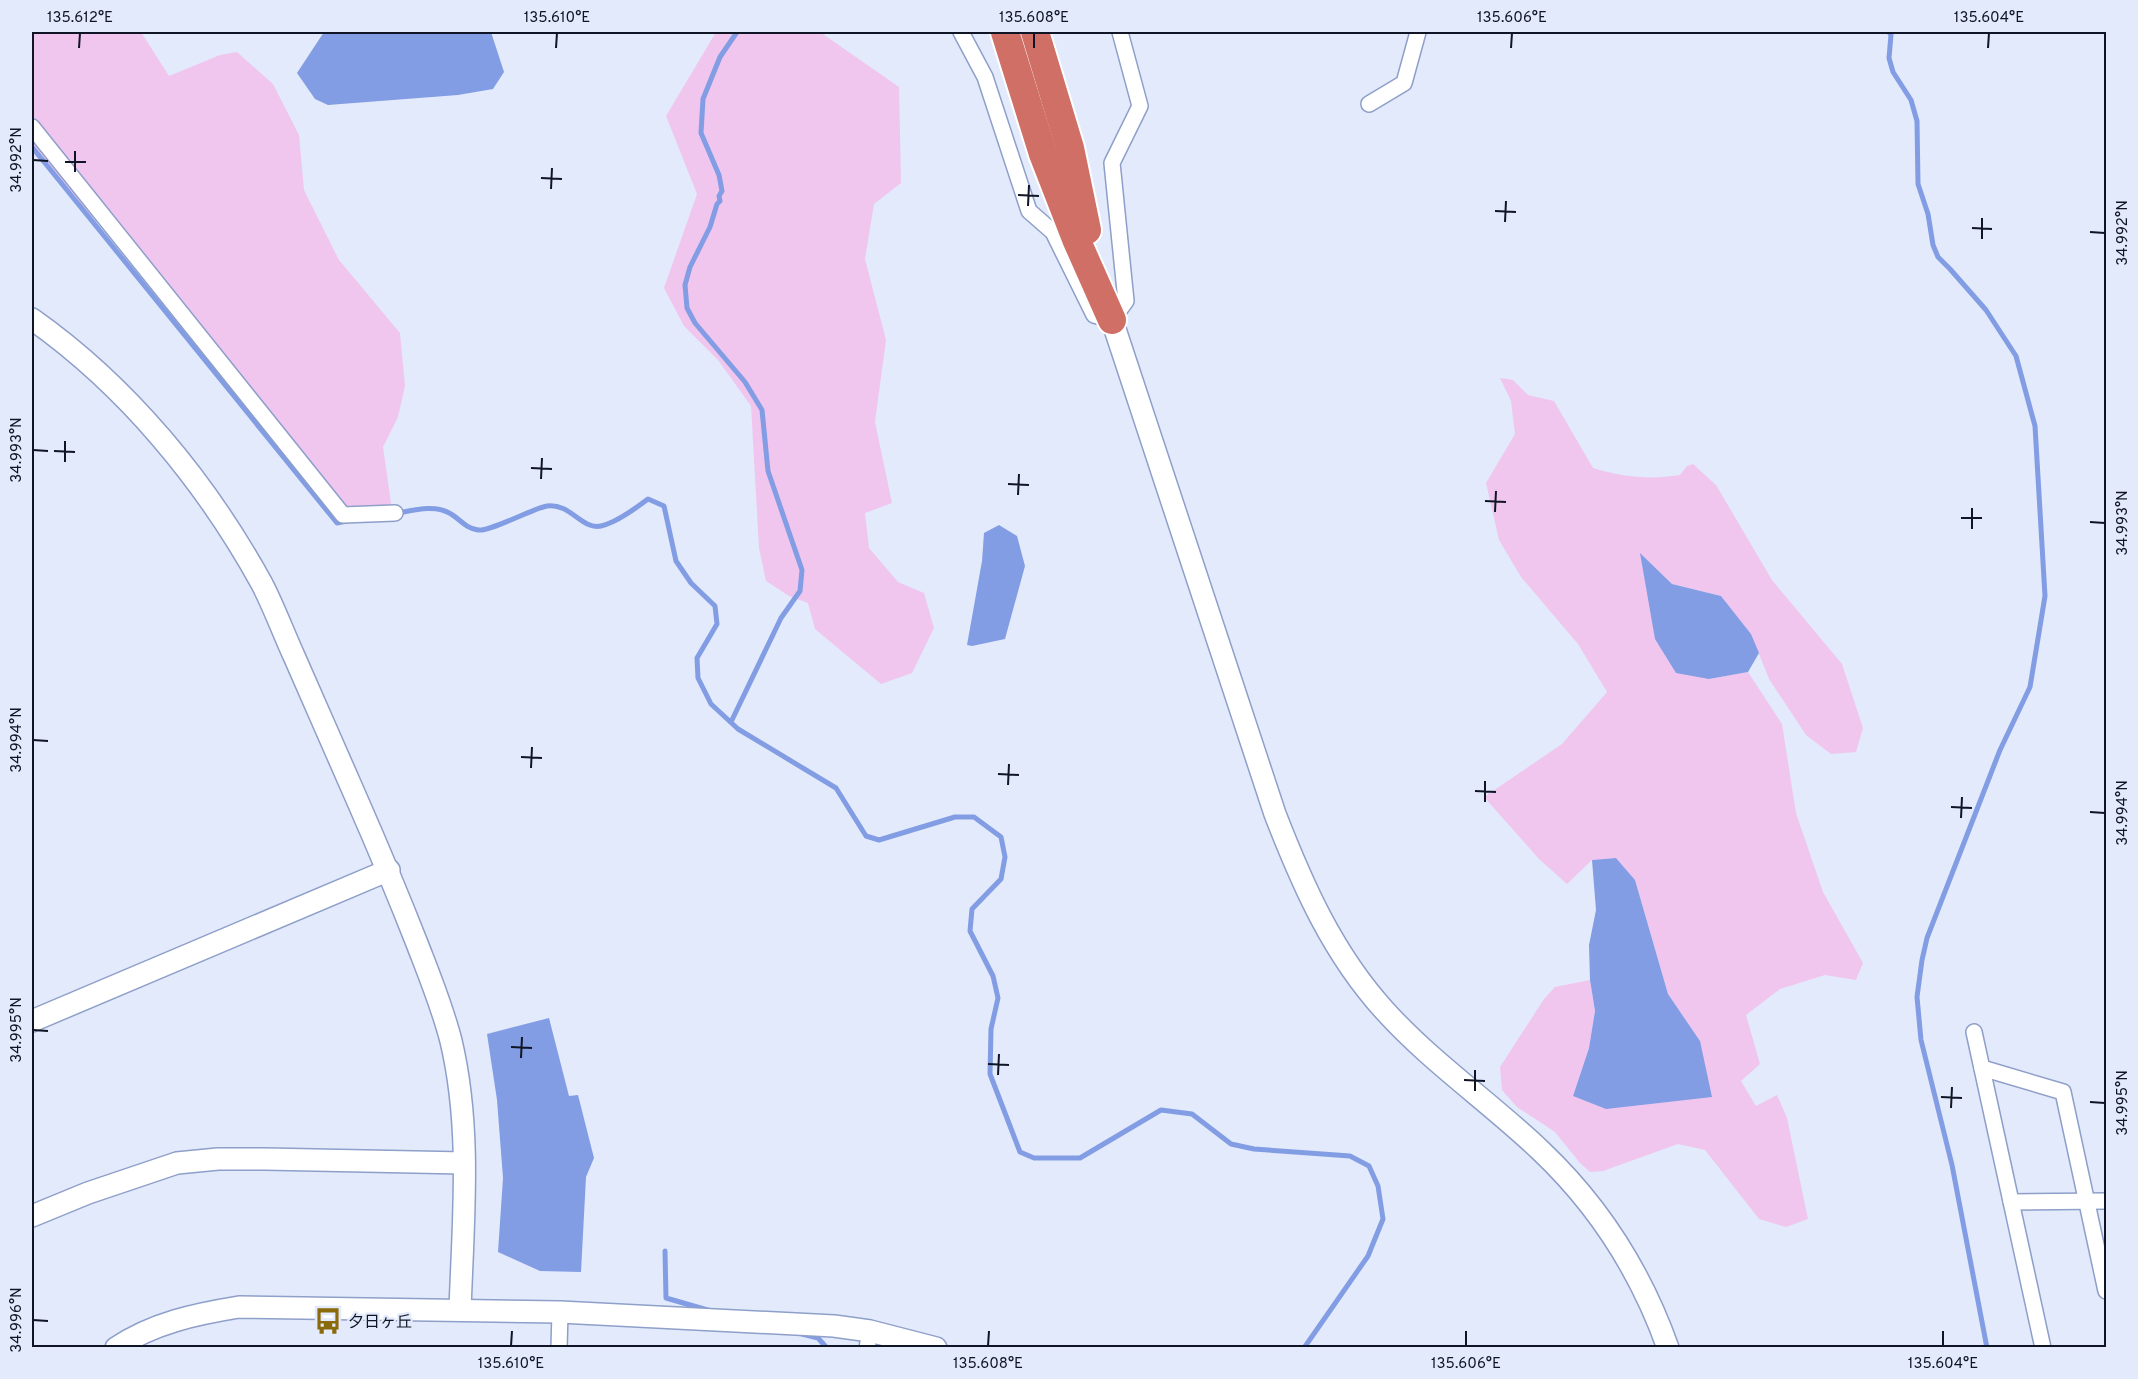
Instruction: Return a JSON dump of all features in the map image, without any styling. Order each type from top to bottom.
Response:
[{"type":"highway","points":[[1005,32],[1043,154],[1107,310]]},
{"type":"highway","points":[[1035,32],[1070,148],[1107,310]]},
{"type":"street","points":[[961,32],[985,77],[1029,211],[1053,232],[1094,315],[1126,301],[1113,163],[1140,106],[1120,32]]},
{"type":"street","points":[[1369,104],[1404,83],[1418,32]]},
{"type":"street","points":[[32,127],[343,515],[395,513]]},
{"type":"street","points":[[1107,310],[1275,814],[1296,868],[1332,940],[1360,982],[1412,1039],[1541,1151],[1585,1197],[1624,1253],[1654,1310],[1668,1347]]},
{"type":"street","points":[[32,319],[98,372],[154,431],[198,484],[230,529],[264,587],[388,870],[430,977],[451,1041],[463,1114],[460,1310]]},
{"type":"street","points":[[32,1021],[388,870]]},
{"type":"street","points":[[1974,1032],[2043,1347]]},
{"type":"street","points":[[1982,1068],[2063,1092],[2106,1291]]},
{"type":"street","points":[[32,1216],[88,1193],[177,1163],[218,1159],[265,1159],[464,1163]]},
{"type":"street","points":[[2012,1202],[2106,1201]]},
{"type":"street","points":[[116,1347],[131,1337],[171,1322],[204,1312],[239,1307],[560,1312],[834,1326],[869,1339],[936,1347]]},
{"type":"street","points":[[559,1347],[560,1312]]},
{"type":"shaded area","points":[[32,32],[141,32],[169,76],[220,55],[237,52],[273,84],[299,135],[304,190],[339,260],[400,333],[405,386],[398,417],[383,447],[392,510],[347,511],[223,358],[32,152]]},
{"type":"shaded area","points":[[716,32],[820,32],[899,87],[901,183],[874,204],[865,259],[886,340],[875,422],[892,503],[865,513],[869,548],[898,582],[924,593],[934,628],[912,673],[881,684],[815,629],[808,603],[789,596],[766,581],[759,548],[751,406],[718,360],[684,326],[664,288],[697,194],[666,116]]},
{"type":"shaded area","points":[[1500,378],[1513,380],[1528,395],[1554,401],[1593,468],[1615,474],[1658,477],[1680,475],[1687,466],[1693,464],[1716,485],[1772,580],[1842,664],[1863,728],[1856,752],[1831,754],[1806,735],[1769,679],[1751,634],[1721,596],[1672,584],[1641,554],[1709,679],[1748,672],[1782,724],[1796,813],[1823,892],[1863,963],[1856,980],[1825,975],[1780,989],[1746,1015],[1760,1064],[1741,1081],[1756,1106],[1777,1095],[1787,1118],[1808,1219],[1786,1227],[1759,1219],[1705,1150],[1678,1144],[1603,1171],[1590,1172],[1555,1132],[1517,1107],[1502,1090],[1500,1067],[1544,999],[1555,987],[1590,980],[1595,1011],[1589,1048],[1573,1096],[1700,1041],[1668,994],[1635,880],[1616,858],[1592,860],[1567,884],[1539,859],[1484,797],[1562,744],[1607,692],[1578,644],[1521,577],[1499,540],[1486,483],[1515,434],[1511,401]]},
{"type":"water","points":[[324,32],[491,32],[504,72],[493,89],[458,95],[328,105],[315,99],[297,73]]},
{"type":"water","points":[[999,525],[1017,536],[1025,566],[1005,639],[967,645],[982,561],[984,533]]},
{"type":"water","points":[[1640,553],[1672,584],[1721,596],[1751,634],[1759,653],[1748,672],[1709,679],[1676,673],[1655,639]]},
{"type":"water","points":[[1616,858],[1635,880],[1668,994],[1700,1041],[1712,1097],[1606,1109],[1573,1096],[1589,1048],[1595,1011],[1590,980],[1589,945],[1596,910],[1592,860]]},
{"type":"water","points":[[549,1018],[569,1096],[578,1095],[594,1158],[586,1177],[581,1272],[540,1271],[498,1252],[503,1178],[497,1100],[487,1034]]},
{"type":"waterway","points":[[731,722],[781,618],[800,591],[802,570],[768,471],[762,410],[745,382],[695,323],[687,308],[685,285],[690,267],[710,227],[722,191],[719,175],[701,133],[703,99],[720,57],[737,32]]},
{"type":"waterway","points":[[1889,32],[1891,35],[1889,58],[1893,72],[1911,100],[1917,121],[1918,184],[1928,214],[1933,245],[1938,257],[1986,310],[2016,356],[2035,426],[2045,596],[2030,687],[2000,750],[1927,938],[1917,997],[1921,1040],[1952,1165],[1987,1348]]},
{"type":"waterway","points":[[32,147],[337,523],[347,521]]},
{"type":"waterway","points":[[398,513],[439,509],[451,514],[470,528],[484,530],[547,506],[563,508],[594,526],[613,522],[648,499],[664,506],[676,561],[691,583],[715,606],[717,624],[697,658],[698,678],[711,704],[738,729],[836,788],[866,836],[879,840],[955,817],[974,817],[1001,837],[1005,857],[1001,879],[972,909],[970,931],[993,976],[998,998],[991,1029],[990,1074],[1020,1152],[1034,1158],[1080,1158],[1161,1110],[1192,1114],[1231,1144],[1254,1149],[1350,1156],[1369,1166],[1378,1186],[1383,1219],[1368,1256],[1304,1348]]},
{"type":"waterway","points":[[665,1251],[666,1298],[711,1311]]},
{"type":"waterway","points":[[802,1334],[818,1338],[827,1348]]},
{"type":"place","name":"夕日ヶ丘","points":[[328,1321]]}]
